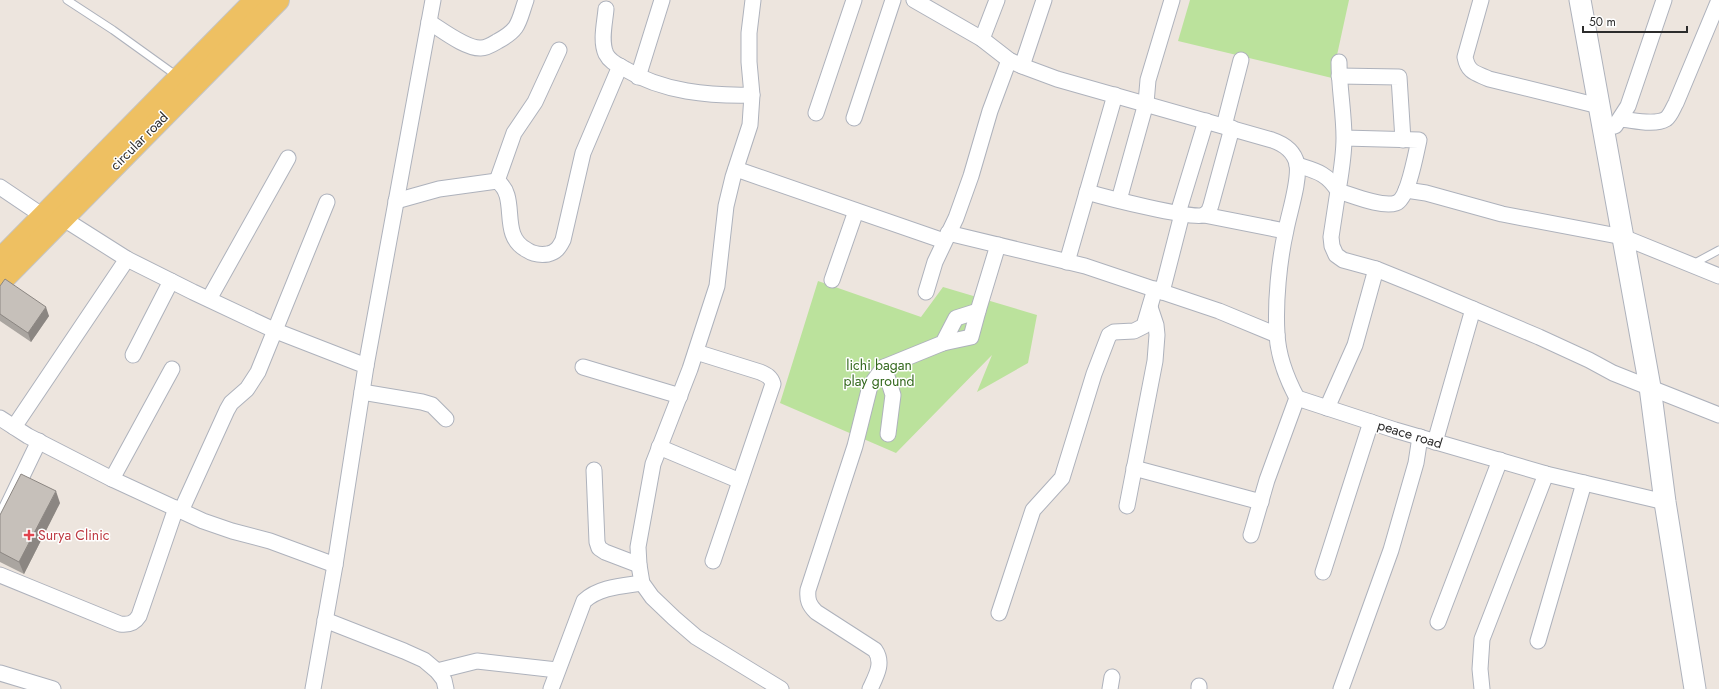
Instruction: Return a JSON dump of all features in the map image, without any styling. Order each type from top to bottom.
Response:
[{"type":"main road","name":"circular road","points":[[0,282],[51,215],[179,78],[256,0]]},
{"type":"main road","name":"circular road","points":[[0,260],[51,215],[278,0]]},
{"type":"main road","points":[[1580,0],[1650,387],[1695,689]]},
{"type":"street","points":[[313,689],[335,565],[366,366],[433,0]]},
{"type":"street","points":[[429,22],[469,46],[480,48],[486,47],[510,35],[516,29],[526,0]]},
{"type":"street","points":[[638,77],[662,0]]},
{"type":"street","points":[[753,0],[749,33],[749,62],[752,95],[750,125],[726,206],[717,286],[696,352],[653,464],[638,546],[642,583],[652,597],[696,637],[763,684],[780,689]]},
{"type":"street","points":[[816,113],[854,0]]},
{"type":"street","points":[[854,118],[893,0]]},
{"type":"street","points":[[914,0],[982,39],[1016,63],[1057,79],[1146,103],[1284,144],[1292,154],[1297,165],[1296,184],[1285,232],[1278,287],[1277,335],[1289,382],[1297,398],[1276,455],[1251,536]]},
{"type":"street","points":[[982,39],[997,0]]},
{"type":"street","points":[[926,292],[935,262],[959,211],[990,112],[1016,63],[1044,0]]},
{"type":"street","points":[[1118,200],[1146,103],[1148,80],[1172,0]]},
{"type":"street","points":[[1481,0],[1465,57],[1466,66],[1473,72],[1489,79],[1599,106]]},
{"type":"street","points":[[1605,140],[1621,119],[1628,106],[1664,0]]},
{"type":"street","points":[[1621,119],[1655,122],[1665,119],[1670,114],[1719,0]]},
{"type":"street","points":[[606,8],[604,46],[606,55],[612,62],[638,77],[665,86],[720,96],[752,95]]},
{"type":"street","points":[[497,182],[514,132],[534,102],[559,50]]},
{"type":"street","points":[[1204,215],[1208,212],[1211,205],[1241,60]]},
{"type":"street","points":[[396,201],[439,189],[497,182],[503,185],[506,193],[514,240],[521,247],[538,254],[547,254],[559,248],[563,240],[583,153],[620,66]]},
{"type":"street","points":[[1403,140],[1399,77],[1339,69],[1344,138],[1331,237],[1332,246],[1336,256],[1343,260],[1376,269],[1540,337],[1613,373],[1719,415]]},
{"type":"street","points":[[1067,262],[1115,95]]},
{"type":"street","points":[[999,613],[1033,510],[1062,478],[1094,374],[1109,336],[1114,332],[1134,332],[1144,326],[1150,307],[1159,291],[1206,121]]},
{"type":"street","points":[[1297,165],[1319,172],[1332,180],[1338,191],[1378,203],[1398,203],[1406,190],[1419,140],[1344,138]]},
{"type":"street","points":[[209,299],[288,158]]},
{"type":"street","points":[[736,169],[856,211],[946,237],[998,245],[1067,262],[1219,311],[1277,335]]},
{"type":"street","points":[[0,187],[127,259],[171,281],[276,332],[366,366]]},
{"type":"street","points":[[1406,190],[1426,193],[1502,214],[1623,237],[1719,276]]},
{"type":"street","points":[[1087,192],[1180,213],[1204,215],[1285,232]]},
{"type":"street","points":[[0,575],[120,624],[132,623],[136,620],[142,609],[178,510],[226,410],[252,382],[276,332],[327,202]]},
{"type":"street","points":[[832,280],[856,211]]},
{"type":"street","points":[[870,689],[880,665],[879,657],[875,650],[816,612],[810,606],[807,598],[808,590],[855,446],[870,386],[884,367],[943,343],[970,337],[998,245]]},
{"type":"street","points":[[14,427],[127,259]]},
{"type":"street","points":[[1327,408],[1355,345],[1376,269]]},
{"type":"street","points":[[133,355],[171,281]]},
{"type":"street","points":[[1127,506],[1155,355],[1157,335],[1156,325],[1150,307]]},
{"type":"street","points":[[1435,442],[1472,309]]},
{"type":"street","points":[[943,343],[956,318],[978,311]]},
{"type":"street","points":[[696,352],[760,372],[772,379],[773,384],[713,561]]},
{"type":"street","points":[[584,367],[680,396]]},
{"type":"street","points":[[884,367],[893,395],[888,434]]},
{"type":"street","points":[[112,479],[172,369]]},
{"type":"street","points":[[362,392],[432,405],[446,419]]},
{"type":"street","name":"peace road","points":[[1297,398],[1435,442],[1546,474],[1666,502]]},
{"type":"street","points":[[0,418],[39,441],[112,479],[178,510],[232,531],[270,541],[335,565]]},
{"type":"street","points":[[1323,572],[1371,422]]},
{"type":"street","points":[[1341,689],[1391,550],[1416,463],[1420,437]]},
{"type":"street","points":[[0,522],[39,441]]},
{"type":"street","points":[[659,447],[740,481]]},
{"type":"street","points":[[1438,622],[1500,460]]},
{"type":"street","points":[[1134,468],[1261,502]]},
{"type":"street","points":[[594,470],[598,548],[604,552],[639,565]]},
{"type":"street","points":[[1482,689],[1480,669],[1482,639],[1546,474]]},
{"type":"street","points":[[1538,641],[1584,483]]},
{"type":"street","points":[[551,689],[584,601],[590,596],[599,592],[642,583]]},
{"type":"street","points":[[325,620],[404,650],[424,660],[437,671],[444,680],[446,689]]},
{"type":"street","points":[[437,671],[477,661],[557,670]]},
{"type":"street","points":[[0,672],[53,689]]},
{"type":"lane","points":[[67,0],[113,30],[179,78]]},
{"type":"lane","points":[[1691,265],[1719,250]]},
{"type":"green space","points":[[1190,0],[1349,0],[1332,78],[1178,41]]},
{"type":"green space","name":"lichi bagan play ground","points":[[818,281],[921,317],[943,287],[1037,315],[1028,363],[977,392],[992,355],[896,453],[780,403]]},
{"type":"building","points":[[5,279],[46,307],[28,333],[0,314],[0,286]]},
{"type":"building","points":[[21,474],[56,491],[19,562],[0,552],[0,515]]},
{"type":"place","name":"Surya Clinic","points":[[29,535]]}]
